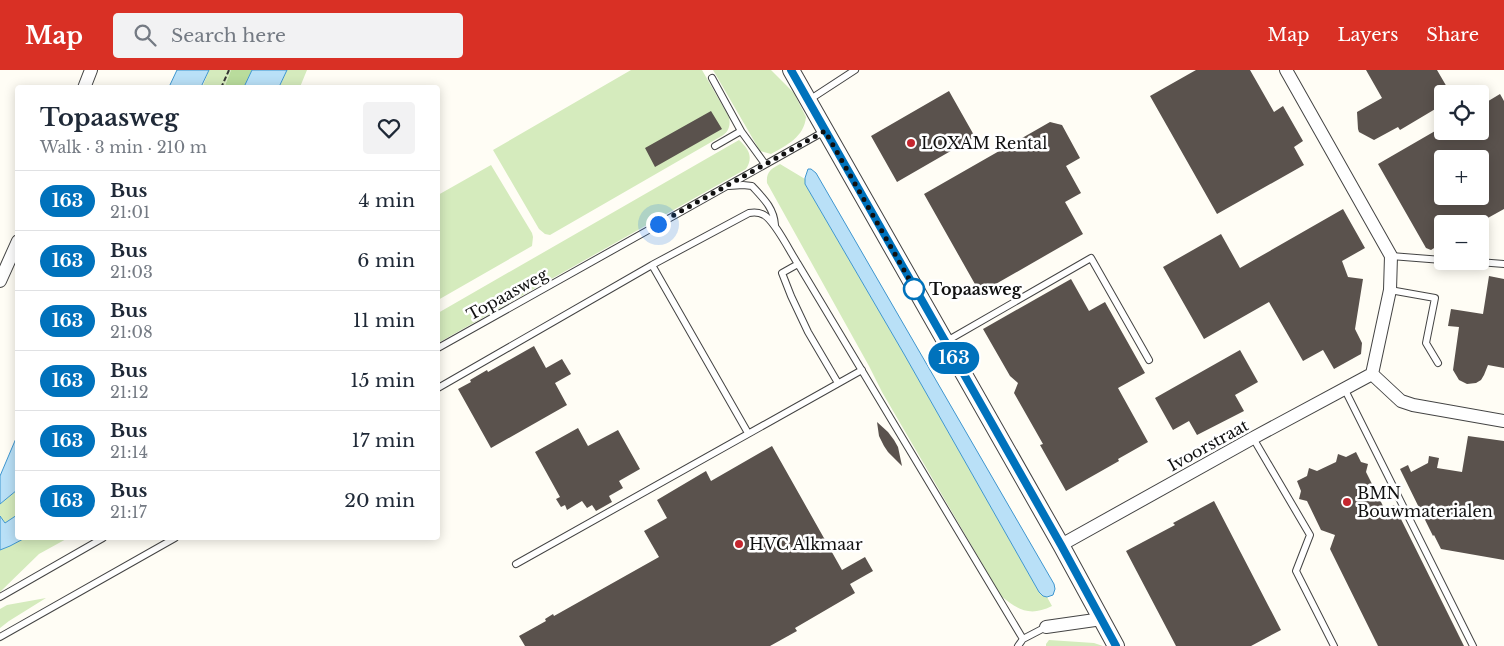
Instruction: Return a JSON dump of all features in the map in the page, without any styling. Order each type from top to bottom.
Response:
[{"type":"street","points":[[85,85],[91,70]]},
{"type":"street","points":[[791,70],[1061,545],[1116,646]]},
{"type":"street","points":[[1286,70],[1392,256],[1390,290],[1372,374],[1401,401],[1413,406],[1504,421]]},
{"type":"street","points":[[0,280],[15,248]]},
{"type":"street","name":"Ivoorstraat","points":[[1061,545],[1372,374]]},
{"type":"street","points":[[1046,627],[1102,620]]},
{"type":"lane","points":[[808,100],[855,70]]},
{"type":"lane","points":[[712,78],[740,131],[765,164]]},
{"type":"lane","points":[[715,146],[740,131]]},
{"type":"lane","name":"Topaasweg","points":[[440,347],[825,131]]},
{"type":"lane","points":[[726,186],[752,186],[767,203],[774,217],[775,227]]},
{"type":"lane","points":[[440,387],[652,265],[749,212],[758,212],[765,215],[771,221],[798,264],[1023,639]]},
{"type":"lane","points":[[1392,256],[1434,259]]},
{"type":"lane","points":[[945,342],[1091,258],[1149,360]]},
{"type":"lane","points":[[1489,263],[1504,264]]},
{"type":"lane","points":[[798,264],[782,273],[808,332],[838,383]]},
{"type":"lane","points":[[652,265],[748,433]]},
{"type":"lane","points":[[1390,290],[1435,298],[1426,343],[1438,363]]},
{"type":"lane","points":[[516,564],[862,370]]},
{"type":"lane","points":[[1344,388],[1474,646]]},
{"type":"lane","points":[[1253,438],[1310,536],[1296,571],[1334,646]]},
{"type":"lane","points":[[0,597],[100,540]]},
{"type":"lane","points":[[0,637],[171,540]]},
{"type":"lane","points":[[1018,646],[1023,639],[1046,627]]},
{"type":"path","points":[[222,85],[229,70]]},
{"type":"green space","points":[[209,70],[231,70],[225,85],[203,85]]},
{"type":"green space","points":[[231,70],[252,70],[245,85],[225,85]]},
{"type":"green space","points":[[287,70],[307,70],[301,85],[280,85]]},
{"type":"green space","points":[[631,70],[702,70],[729,117],[728,129],[723,135],[550,235],[545,234],[539,229],[493,150]]},
{"type":"green space","points":[[713,70],[771,70],[794,93],[806,117],[802,130],[789,144],[771,154],[760,151]]},
{"type":"green space","points":[[739,140],[749,153],[750,161],[746,169],[440,342],[440,312]]},
{"type":"green space","points":[[780,164],[805,179],[805,184],[1039,592],[1047,597],[1052,606],[1037,611],[1025,610],[1013,605],[1001,596],[882,392],[767,183],[767,176],[770,171]]},
{"type":"green space","points":[[491,165],[532,233],[532,246],[440,299],[440,194]]},
{"type":"green space","points":[[15,492],[15,516],[5,523],[0,516],[0,504]]},
{"type":"green space","points":[[21,540],[64,540],[39,554],[0,592],[0,550]]},
{"type":"green space","points":[[46,598],[0,628],[0,609],[7,605]]},
{"type":"green space","points":[[1049,640],[1094,643],[1103,646],[1046,646]]},
{"type":"water","points":[[177,70],[209,70],[202,85],[170,85]]},
{"type":"water","points":[[252,70],[287,70],[280,85],[245,85]]},
{"type":"water","points":[[808,169],[816,173],[1054,584],[1053,595],[1047,597],[1039,592],[805,184]]},
{"type":"water","points":[[15,441],[15,492],[0,504],[0,476]]},
{"type":"water","points":[[0,516],[5,523],[15,516],[15,540],[21,540],[0,550]]},
{"type":"building","points":[[1196,70],[1250,70],[1274,112],[1283,106],[1303,141],[1294,147],[1304,165],[1217,214],[1150,96]]},
{"type":"building","points":[[1366,70],[1437,70],[1446,85],[1434,85],[1434,110],[1400,130],[1398,127],[1374,140],[1359,132],[1357,112],[1382,98]]},
{"type":"building","points":[[949,91],[975,137],[897,182],[871,136]]},
{"type":"building","points":[[1500,94],[1504,101],[1504,209],[1489,217],[1489,215],[1434,215],[1434,248],[1431,250],[1426,248],[1378,164],[1434,132],[1434,140],[1489,140],[1489,101]]},
{"type":"building","points":[[711,111],[722,129],[655,167],[645,148]]},
{"type":"building","points":[[1050,122],[1062,125],[1080,158],[1066,166],[1081,193],[1065,202],[1083,234],[980,293],[924,194]]},
{"type":"building","points":[[1343,209],[1365,248],[1342,261],[1348,277],[1363,279],[1355,329],[1362,343],[1361,354],[1334,369],[1323,350],[1303,361],[1269,302],[1204,339],[1163,267],[1221,234],[1240,268]]},
{"type":"building","points":[[1489,276],[1504,279],[1504,368],[1488,365],[1481,380],[1476,383],[1467,384],[1459,380],[1453,370],[1459,327],[1448,326],[1451,309],[1483,314]]},
{"type":"building","points":[[1071,279],[1089,311],[1105,302],[1145,373],[1118,388],[1148,442],[1066,491],[1040,445],[1043,444],[1014,393],[1018,383],[1010,376],[983,329]]},
{"type":"building","points":[[534,346],[546,368],[562,359],[571,374],[555,383],[567,405],[491,448],[458,389],[487,370],[488,372]]},
{"type":"building","points":[[1240,350],[1258,382],[1235,395],[1244,411],[1197,435],[1189,421],[1173,430],[1155,398]]},
{"type":"building","points":[[877,422],[888,432],[898,447],[902,466],[884,446],[879,436]]},
{"type":"building","points":[[578,428],[588,446],[618,430],[640,469],[619,481],[623,488],[609,496],[612,502],[596,511],[592,505],[587,508],[582,501],[567,510],[565,505],[561,507],[556,499],[560,497],[535,452]]},
{"type":"building","points":[[1468,436],[1504,441],[1504,560],[1441,549],[1400,469],[1408,465],[1411,472],[1428,463],[1429,456],[1439,458],[1437,468],[1462,472]]},
{"type":"building","name":"HVC Alkmaar","points":[[772,446],[842,570],[865,557],[873,571],[850,584],[855,593],[795,628],[797,631],[770,646],[525,646],[519,636],[546,621],[545,619],[553,614],[554,616],[659,557],[644,531],[667,518],[657,500],[706,471],[711,481]]},
{"type":"building","points":[[1356,452],[1361,462],[1368,464],[1366,472],[1385,510],[1394,505],[1464,646],[1378,646],[1330,549],[1335,535],[1321,530],[1307,501],[1299,499],[1301,491],[1297,481],[1307,476],[1309,468],[1317,471],[1336,462],[1338,454],[1346,457]]},
{"type":"building","points":[[1214,501],[1281,630],[1251,646],[1176,646],[1126,551],[1175,525],[1173,523]]},
{"type":"bus line","name":"163","points":[[791,70],[1061,545],[1116,646]]},
{"type":"place","name":"LOXAM Rental","points":[[911,143]]},
{"type":"place","name":"Topaasweg","points":[[914,289]]},
{"type":"place","name":"BMN Bouwmaterialen","points":[[1347,502]]},
{"type":"place","name":"HVC Alkmaar","points":[[739,544]]},
{"type":"route","points":[[658,224],[825,131],[917,293],[914,289]]}]
